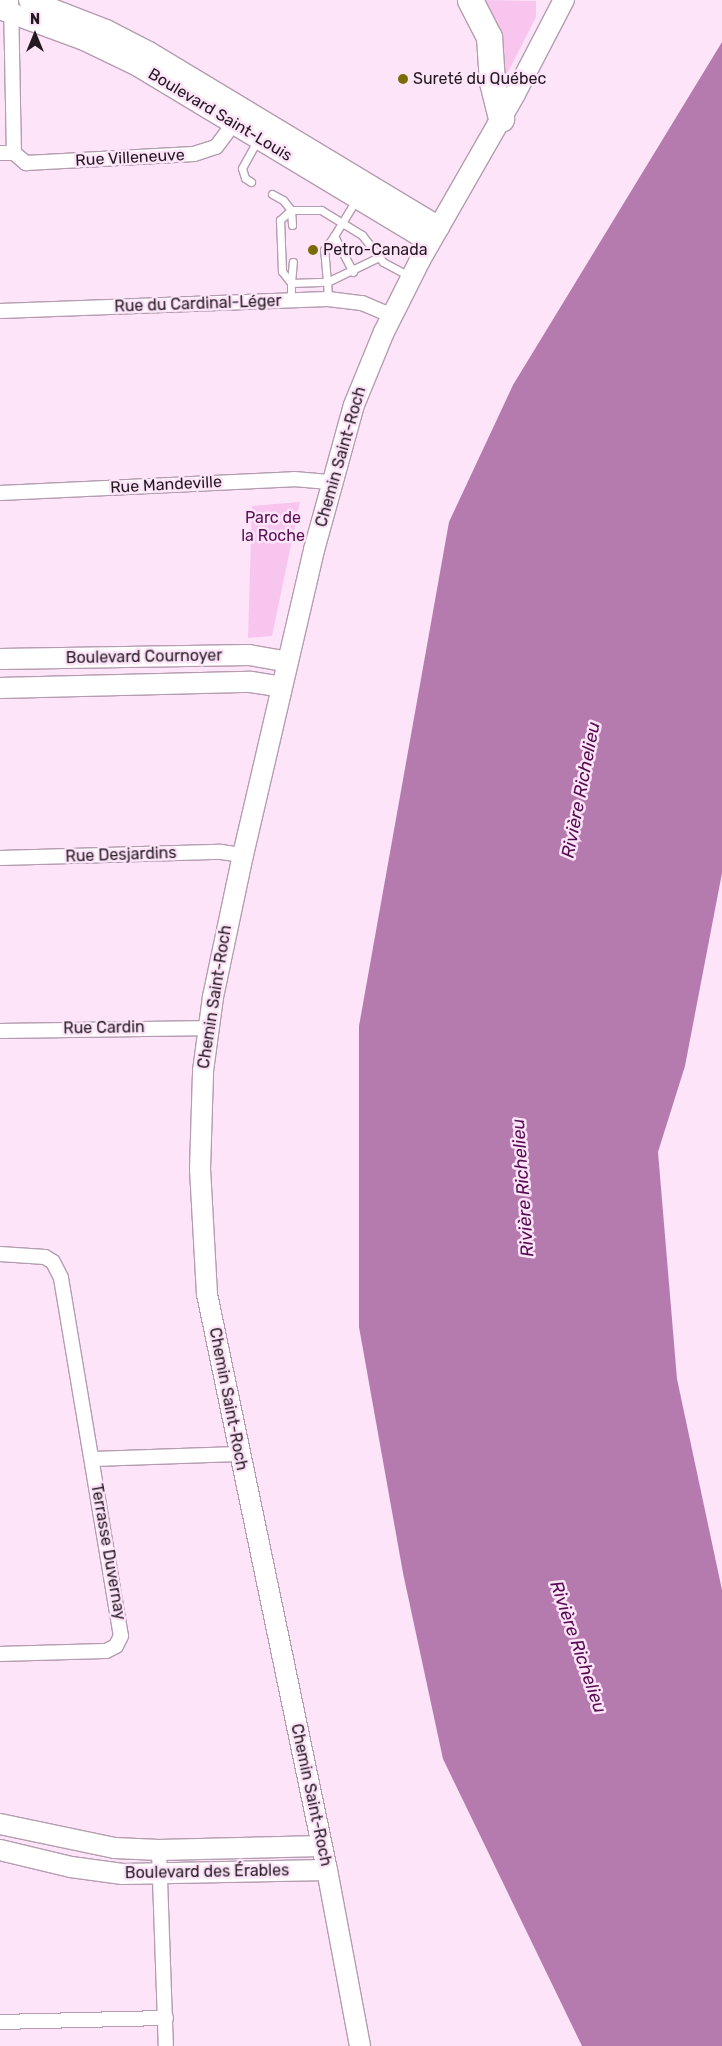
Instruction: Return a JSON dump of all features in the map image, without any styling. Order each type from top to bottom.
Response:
[{"type":"highway","points":[[470,0],[489,37],[492,82],[500,119]]},
{"type":"street","name":"Boulevard Saint-Louis","points":[[29,0],[136,45],[264,132],[434,234]]},
{"type":"street","name":"Chemin Saint-Roch","points":[[360,2046],[327,1870],[216,1350],[203,1254],[200,1126],[208,1028],[242,855],[281,687],[332,482],[354,405],[392,316],[434,234],[500,119],[564,0]]},
{"type":"street","name":"Boulevard Saint-Louis","points":[[8,7],[118,56],[239,116]]},
{"type":"street","points":[[7,153],[8,7]]},
{"type":"street","name":"Rue Villeneuve","points":[[7,153],[26,163],[194,154],[216,147],[239,116]]},
{"type":"street","name":"Boulevard Saint-Louis","points":[[264,132],[357,199],[434,234]]},
{"type":"street","name":"Rue du Cardinal-Léger","points":[[0,311],[328,300],[362,303],[392,316]]},
{"type":"street","name":"Rue Mandeville","points":[[0,493],[294,479],[332,482]]},
{"type":"street","name":"Boulevard Cournoyer","points":[[0,659],[249,655],[287,662]]},
{"type":"street","name":"Boulevard Cournoyer","points":[[0,688],[251,682],[281,687]]},
{"type":"street","name":"Rue Desjardins","points":[[0,858],[221,852],[242,855]]},
{"type":"street","name":"Rue Cardin","points":[[0,1031],[208,1028]]},
{"type":"street","name":"Terrasse Duvernay","points":[[0,1254],[45,1256],[58,1269],[93,1459],[121,1636],[116,1646],[106,1651],[0,1654]]},
{"type":"street","name":"Terrasse Duvernay","points":[[93,1459],[238,1454]]},
{"type":"street","name":"Boulevard des Érables","points":[[0,1824],[115,1848],[159,1850],[322,1846]]},
{"type":"street","name":"Boulevard des Érables","points":[[0,1850],[71,1867],[159,1875],[327,1870]]},
{"type":"street","points":[[159,1850],[166,2046]]},
{"type":"street","points":[[0,2022],[166,2018]]},
{"type":"lane","points":[[250,182],[245,178],[242,168],[264,132]]},
{"type":"lane","points":[[272,194],[283,200],[292,210],[292,225]]},
{"type":"lane","points":[[328,300],[324,250],[357,199]]},
{"type":"lane","points":[[291,283],[282,271],[280,220],[292,210],[321,210],[362,235],[379,257],[412,278]]},
{"type":"lane","points":[[334,236],[353,272]]},
{"type":"lane","points":[[291,283],[327,282],[353,272],[379,257]]},
{"type":"lane","points":[[291,301],[293,262]]},
{"type":"green space","points":[[480,0],[536,1],[536,17],[503,82]]},
{"type":"green space","name":"Parc de la Roche","points":[[300,502],[272,636],[248,638],[252,506]]},
{"type":"water","name":"Rivière Richelieu","points":[[722,42],[722,873],[685,1066],[658,1152],[677,1379],[722,1590],[722,2046],[582,2046],[443,1759],[403,1573],[359,1327],[359,1026],[449,522],[513,385]]},
{"type":"place","name":"Sureté du Québec","points":[[403,79]]},
{"type":"place","name":"Petro-Canada","points":[[313,250]]}]
